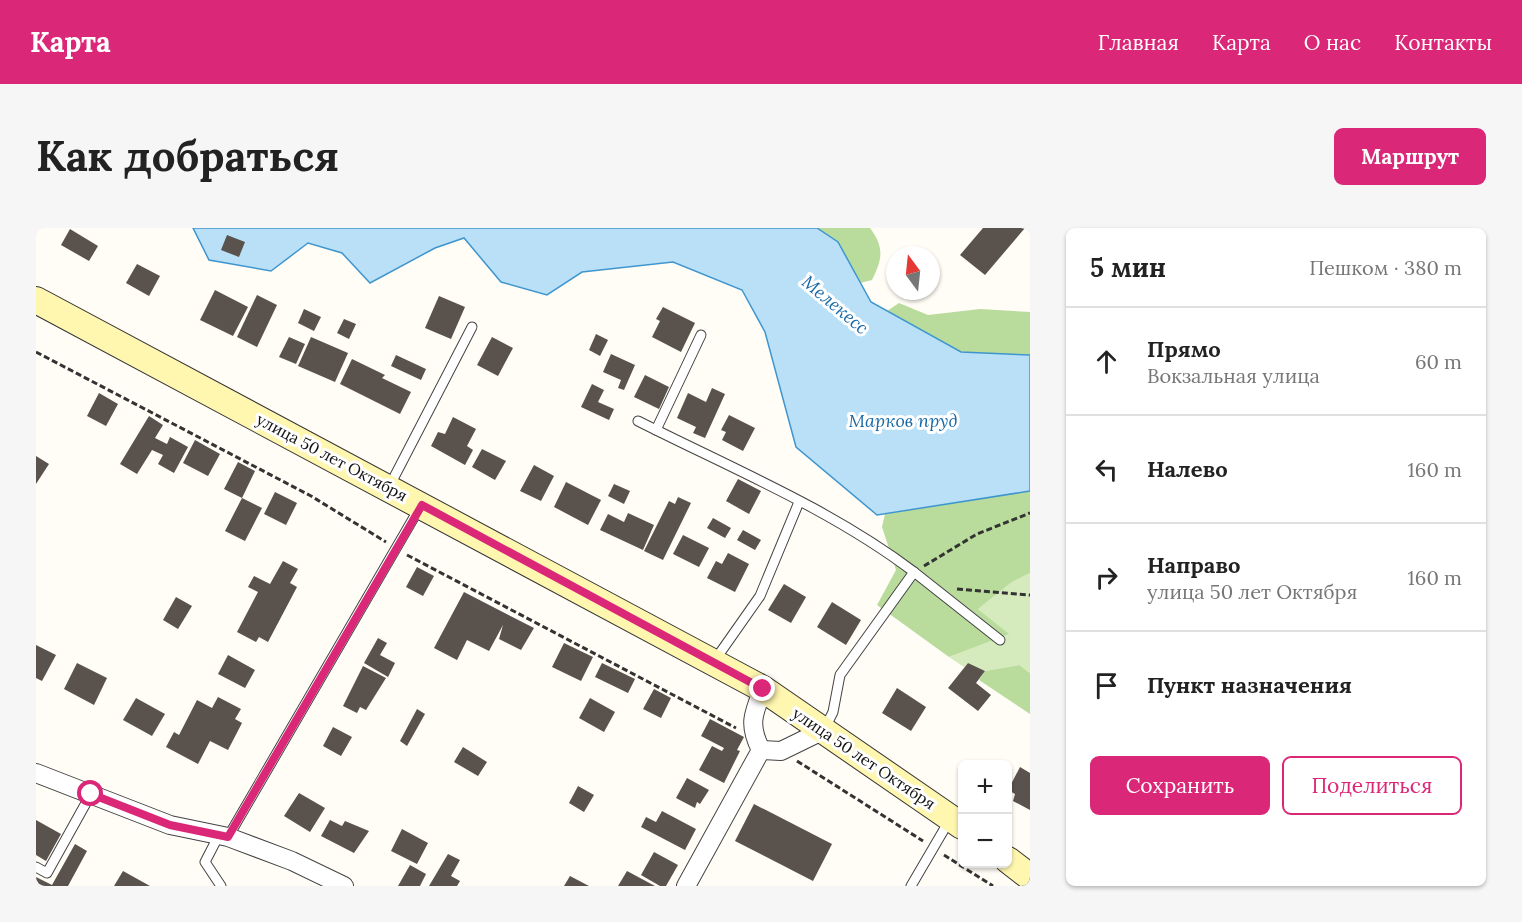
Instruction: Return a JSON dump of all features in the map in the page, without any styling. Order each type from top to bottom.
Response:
[{"type":"main road","name":"улица 50 лет Октября","points":[[36,300],[763,689],[903,787],[957,821]]},
{"type":"main road","points":[[1012,863],[1030,877]]},
{"type":"street","points":[[686,886],[757,744],[752,717],[763,689]]},
{"type":"street","points":[[757,744],[781,751],[824,730]]},
{"type":"street","points":[[36,773],[170,825],[224,836],[292,861],[344,886]]},
{"type":"lane","points":[[389,487],[472,327]]},
{"type":"lane","points":[[656,430],[701,335]]},
{"type":"lane","points":[[638,421],[858,534],[914,572],[1000,640]]},
{"type":"lane","points":[[713,662],[760,596],[784,544],[799,502]]},
{"type":"lane","points":[[221,886],[205,862],[224,836],[422,505]]},
{"type":"lane","points":[[824,730],[833,712],[840,675],[914,572]]},
{"type":"lane","points":[[36,867],[47,873],[91,794]]},
{"type":"lane","points":[[911,886],[933,848],[957,821]]},
{"type":"path","points":[[36,352],[311,496],[396,549],[757,744]]},
{"type":"path","points":[[914,572],[977,534],[1030,513]]},
{"type":"path","points":[[935,588],[1030,595]]},
{"type":"path","points":[[781,751],[993,886]]},
{"type":"green space","points":[[817,228],[870,228],[880,248],[880,260],[872,280],[860,283],[838,242]]},
{"type":"green space","points":[[899,303],[928,315],[980,309],[1030,312],[1030,355],[961,352],[887,311]]},
{"type":"green space","points":[[1030,491],[1030,573],[1012,582],[978,609],[1009,634],[949,657],[877,605],[896,570],[882,527],[885,514]]},
{"type":"green space","points":[[1030,573],[1030,673],[1019,665],[985,671],[968,663],[964,667],[949,657],[1008,634],[978,609],[1012,582]]},
{"type":"green space","points":[[1019,665],[1030,673],[1030,714],[979,680],[985,671]]},
{"type":"water","name":"Марков пруд","points":[[193,228],[817,228],[838,242],[871,302],[961,352],[1030,355],[1030,491],[877,515],[796,447],[765,332],[742,290],[673,262],[582,272],[547,295],[501,282],[464,238],[435,248],[370,283],[342,253],[308,243],[271,271],[209,260]]},
{"type":"building","points":[[983,228],[1025,228],[985,275],[960,255]]},
{"type":"building","points":[[70,229],[98,246],[89,261],[61,245]]},
{"type":"building","points":[[227,235],[245,242],[239,257],[221,250]]},
{"type":"building","points":[[137,264],[160,276],[149,296],[126,283]]},
{"type":"building","points":[[215,290],[248,307],[233,336],[200,320]]},
{"type":"building","points":[[257,295],[277,305],[257,347],[237,337]]},
{"type":"building","points":[[439,296],[465,307],[451,339],[425,328]]},
{"type":"building","points":[[663,307],[695,323],[681,352],[652,337],[660,321],[656,319]]},
{"type":"building","points":[[304,309],[321,317],[314,331],[298,323]]},
{"type":"building","points":[[344,319],[356,324],[349,339],[337,333]]},
{"type":"building","points":[[596,334],[608,340],[600,356],[589,350]]},
{"type":"building","points":[[289,337],[305,344],[296,364],[279,357]]},
{"type":"building","points":[[311,337],[348,353],[335,382],[298,366]]},
{"type":"building","points":[[492,337],[513,348],[498,376],[477,365]]},
{"type":"building","points":[[611,354],[635,365],[624,390],[618,388],[621,380],[603,372]]},
{"type":"building","points":[[396,355],[426,369],[421,380],[391,366]]},
{"type":"building","points":[[352,359],[385,375],[382,378],[411,392],[400,414],[340,384]]},
{"type":"building","points":[[645,375],[669,387],[659,409],[634,397]]},
{"type":"building","points":[[592,384],[604,390],[598,402],[614,409],[609,420],[581,407]]},
{"type":"building","points":[[712,388],[725,394],[705,438],[693,433],[696,427],[677,418],[688,393],[706,402]]},
{"type":"building","points":[[99,393],[118,404],[106,426],[87,416]]},
{"type":"building","points":[[729,415],[755,428],[743,451],[722,440],[726,432],[721,430]]},
{"type":"building","points":[[149,416],[163,425],[155,438],[167,444],[170,437],[188,447],[174,473],[158,464],[163,455],[152,450],[137,474],[120,464]]},
{"type":"building","points":[[453,417],[476,429],[467,446],[473,450],[465,465],[431,446],[438,432],[445,434]]},
{"type":"building","points":[[195,440],[220,454],[208,476],[183,463]]},
{"type":"building","points":[[482,449],[506,461],[495,480],[472,467]]},
{"type":"building","points":[[36,456],[49,464],[36,484]]},
{"type":"building","points":[[238,462],[255,471],[242,498],[224,489]]},
{"type":"building","points":[[534,465],[554,476],[541,501],[520,491]]},
{"type":"building","points":[[738,479],[761,491],[749,514],[726,501]]},
{"type":"building","points":[[566,482],[601,500],[588,525],[554,507]]},
{"type":"building","points":[[614,484],[630,491],[624,504],[608,496]]},
{"type":"building","points":[[275,492],[297,503],[286,525],[264,514]]},
{"type":"building","points":[[678,497],[691,503],[663,560],[644,551],[669,501],[675,504]]},
{"type":"building","points":[[242,498],[262,508],[245,541],[225,531]]},
{"type":"building","points":[[628,513],[654,525],[643,550],[600,530],[608,514],[624,522]]},
{"type":"building","points":[[713,518],[731,528],[725,538],[707,528]]},
{"type":"building","points":[[743,530],[761,540],[755,550],[737,540]]},
{"type":"building","points":[[683,535],[709,548],[699,567],[673,554]]},
{"type":"building","points":[[728,553],[749,564],[735,592],[707,578],[716,561],[722,564]]},
{"type":"building","points":[[283,561],[298,569],[290,583],[297,587],[268,642],[259,637],[256,642],[237,632],[258,592],[248,587],[254,576],[270,584]]},
{"type":"building","points":[[417,567],[434,576],[423,596],[406,587]]},
{"type":"building","points":[[784,584],[806,597],[791,623],[768,610]]},
{"type":"building","points":[[464,592],[534,628],[521,650],[499,639],[503,625],[489,651],[467,640],[457,660],[434,648]]},
{"type":"building","points":[[176,597],[192,606],[178,629],[163,620]]},
{"type":"building","points":[[832,602],[861,620],[846,645],[817,627]]},
{"type":"building","points":[[378,638],[387,643],[380,655],[395,663],[388,677],[364,663]]},
{"type":"building","points":[[564,643],[593,657],[581,681],[552,667]]},
{"type":"building","points":[[36,645],[56,655],[42,681],[36,678]]},
{"type":"building","points":[[228,655],[255,670],[245,688],[218,674]]},
{"type":"building","points":[[77,663],[107,678],[94,705],[64,689]]},
{"type":"building","points":[[602,663],[635,679],[628,693],[595,677]]},
{"type":"building","points":[[968,663],[985,671],[976,683],[991,695],[978,711],[948,688]]},
{"type":"building","points":[[363,666],[386,678],[366,710],[360,707],[357,713],[343,706]]},
{"type":"building","points":[[897,688],[926,707],[911,731],[882,713]]},
{"type":"building","points":[[654,689],[671,698],[661,718],[643,709]]},
{"type":"building","points":[[218,697],[241,709],[235,719],[242,723],[228,750],[210,741],[198,764],[166,747],[174,732],[179,735],[197,700],[212,708]]},
{"type":"building","points":[[136,698],[165,714],[152,736],[123,720]]},
{"type":"building","points":[[590,698],[615,712],[604,732],[579,718]]},
{"type":"building","points":[[417,709],[425,714],[407,746],[400,741]]},
{"type":"building","points":[[710,719],[744,737],[737,750],[740,751],[724,783],[699,770],[712,746],[722,751],[724,748],[701,736]]},
{"type":"building","points":[[333,727],[352,737],[341,756],[323,746]]},
{"type":"building","points":[[463,747],[487,762],[478,776],[454,762]]},
{"type":"building","points":[[1020,767],[1030,773],[1030,810],[1013,801],[1015,794],[1012,792],[1012,782]]},
{"type":"building","points":[[687,778],[709,790],[700,804],[697,802],[695,808],[676,798]]},
{"type":"building","points":[[578,786],[594,795],[584,812],[569,803]]},
{"type":"building","points":[[299,793],[325,808],[310,832],[284,816]]},
{"type":"building","points":[[754,804],[832,844],[813,881],[735,841]]},
{"type":"building","points":[[662,811],[696,829],[685,850],[641,827],[646,817],[656,822]]},
{"type":"building","points":[[36,820],[61,834],[46,861],[36,855]]},
{"type":"building","points":[[330,820],[342,826],[345,821],[369,831],[354,853],[321,836]]},
{"type":"building","points":[[402,829],[428,843],[417,864],[391,851]]},
{"type":"building","points":[[75,844],[87,851],[68,886],[36,886],[36,877],[52,885]]},
{"type":"building","points":[[654,852],[678,865],[666,886],[660,886],[641,875]]},
{"type":"building","points":[[448,854],[460,860],[451,876],[460,881],[457,886],[429,886]]},
{"type":"building","points":[[410,865],[426,874],[420,886],[398,886]]},
{"type":"building","points":[[123,871],[150,886],[114,886]]},
{"type":"building","points":[[627,871],[655,886],[618,886]]},
{"type":"building","points":[[570,876],[589,886],[564,886]]},
{"type":"route","points":[[91,794],[170,825],[228,837],[241,811],[422,505],[763,689]]},
{"type":"water label","name":"Мелекесс","points":[[835,305]]}]
